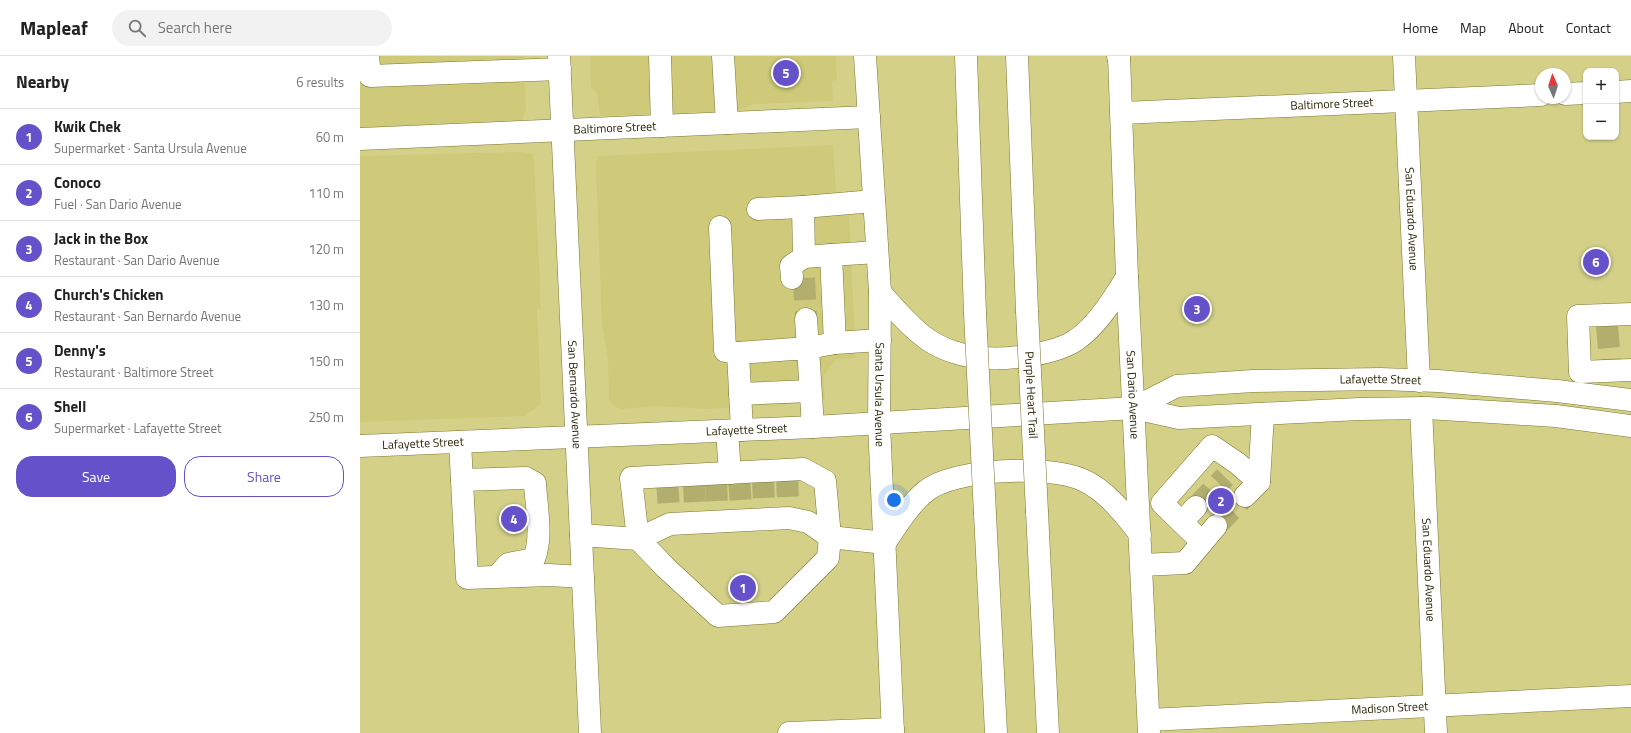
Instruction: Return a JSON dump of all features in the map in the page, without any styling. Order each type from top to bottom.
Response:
[{"type":"main road","points":[[368,56],[370,76],[560,62]]},
{"type":"main road","points":[[660,56],[662,126]]},
{"type":"main road","points":[[723,56],[727,123]]},
{"type":"main road","name":"Santa Ursula Avenue","points":[[866,56],[880,292],[879,424],[893,731]]},
{"type":"main road","points":[[966,56],[975,313],[996,733]]},
{"type":"main road","name":"Purple Heart Trail","points":[[1017,56],[1027,311],[1048,733]]},
{"type":"main road","name":"San Eduardo Avenue","points":[[1404,56],[1419,381]]},
{"type":"main road","name":"San Dario Avenue","points":[[1119,57],[1127,277],[1149,727]]},
{"type":"main road","name":"San Bernardo Avenue","points":[[560,62],[590,733]]},
{"type":"main road","points":[[1619,92],[1631,91]]},
{"type":"main road","points":[[1571,94],[1583,93]]},
{"type":"main road","name":"Baltimore Street","points":[[1122,113],[1535,95]]},
{"type":"main road","name":"Baltimore Street","points":[[360,139],[869,117]]},
{"type":"main road","points":[[758,209],[874,201]]},
{"type":"main road","points":[[803,207],[800,271],[831,255],[877,252]]},
{"type":"main road","points":[[720,227],[724,351],[738,353],[802,349],[880,340]]},
{"type":"main road","points":[[831,255],[835,344]]},
{"type":"main road","points":[[880,292],[906,321],[928,340],[954,352],[984,358],[1040,355],[1075,341],[1111,304],[1127,277]]},
{"type":"main road","points":[[1582,394],[1578,316],[1607,320],[1631,314]]},
{"type":"main road","points":[[800,320],[802,349],[810,390],[813,427]]},
{"type":"main road","points":[[728,475],[740,394],[738,353]]},
{"type":"main road","points":[[1580,372],[1617,367]]},
{"type":"main road","name":"Lafayette Street","points":[[1134,408],[1177,386],[1253,381],[1419,381],[1486,384],[1631,400]]},
{"type":"main road","points":[[740,394],[810,390]]},
{"type":"main road","name":"Lafayette Street","points":[[360,446],[879,424],[1134,408],[1179,418],[1421,408],[1556,416],[1631,426]]},
{"type":"main road","name":"San Eduardo Avenue","points":[[1421,408],[1436,733]]},
{"type":"main road","points":[[1212,446],[1231,470],[1252,489],[1263,414]]},
{"type":"main road","points":[[1139,507],[1162,502],[1212,446],[1214,416]]},
{"type":"main road","points":[[460,442],[468,578],[549,575],[583,577]]},
{"type":"main road","points":[[803,469],[825,481],[830,538],[828,558],[774,612],[718,616],[666,568],[638,539],[630,478],[667,479],[728,475],[786,473],[803,469]]},
{"type":"main road","points":[[581,535],[638,539],[669,517],[789,511],[808,522],[830,538],[885,543],[910,507],[926,490],[942,481],[965,474],[1042,470],[1083,480],[1099,490],[1117,506],[1140,534]]},
{"type":"main road","points":[[462,480],[526,478],[534,483],[539,521],[538,550],[534,559],[508,564],[496,577]]},
{"type":"main road","points":[[1162,502],[1189,515],[1202,542]]},
{"type":"main road","points":[[1142,565],[1185,563],[1216,526]]},
{"type":"main road","name":"Madison Street","points":[[1149,727],[1434,706],[1631,696]]},
{"type":"main road","points":[[789,733],[893,731]]},
{"type":"shaded area","points":[[360,56],[524,56],[526,110],[522,120],[360,128]]},
{"type":"shaded area","points":[[590,56],[836,56],[837,80],[832,81],[833,101],[753,104],[740,111],[600,116],[597,93],[591,88]]},
{"type":"shaded area","points":[[833,145],[836,191],[849,214],[856,358],[837,359],[823,376],[825,400],[809,403],[707,409],[657,406],[622,409],[616,407],[609,401],[608,358],[602,325],[596,167],[597,156]]},
{"type":"shaded area","points":[[522,152],[533,154],[534,161],[541,309],[537,309],[541,404],[525,416],[360,422],[360,156]]},
{"type":"tunnel","points":[[804,278],[806,319]]},
{"type":"tunnel","points":[[1607,326],[1610,360]]},
{"type":"tunnel","points":[[787,475],[788,504]]},
{"type":"tunnel","points":[[763,476],[764,505]]},
{"type":"tunnel","points":[[1196,507],[1225,477]]},
{"type":"tunnel","points":[[739,478],[741,506]]},
{"type":"tunnel","points":[[716,479],[717,507]]},
{"type":"tunnel","points":[[694,480],[695,508]]},
{"type":"tunnel","points":[[667,481],[669,510]]},
{"type":"tunnel","points":[[1216,526],[1245,496]]},
{"type":"place","name":"Denny's","points":[[786,73]]},
{"type":"place","name":"Shell","points":[[1596,262]]},
{"type":"place","name":"Jack in the Box","points":[[1197,309]]},
{"type":"place","name":"Conoco","points":[[1221,501]]},
{"type":"place","name":"Church's Chicken","points":[[514,519]]},
{"type":"place","name":"Kwik Chek","points":[[743,588]]}]
